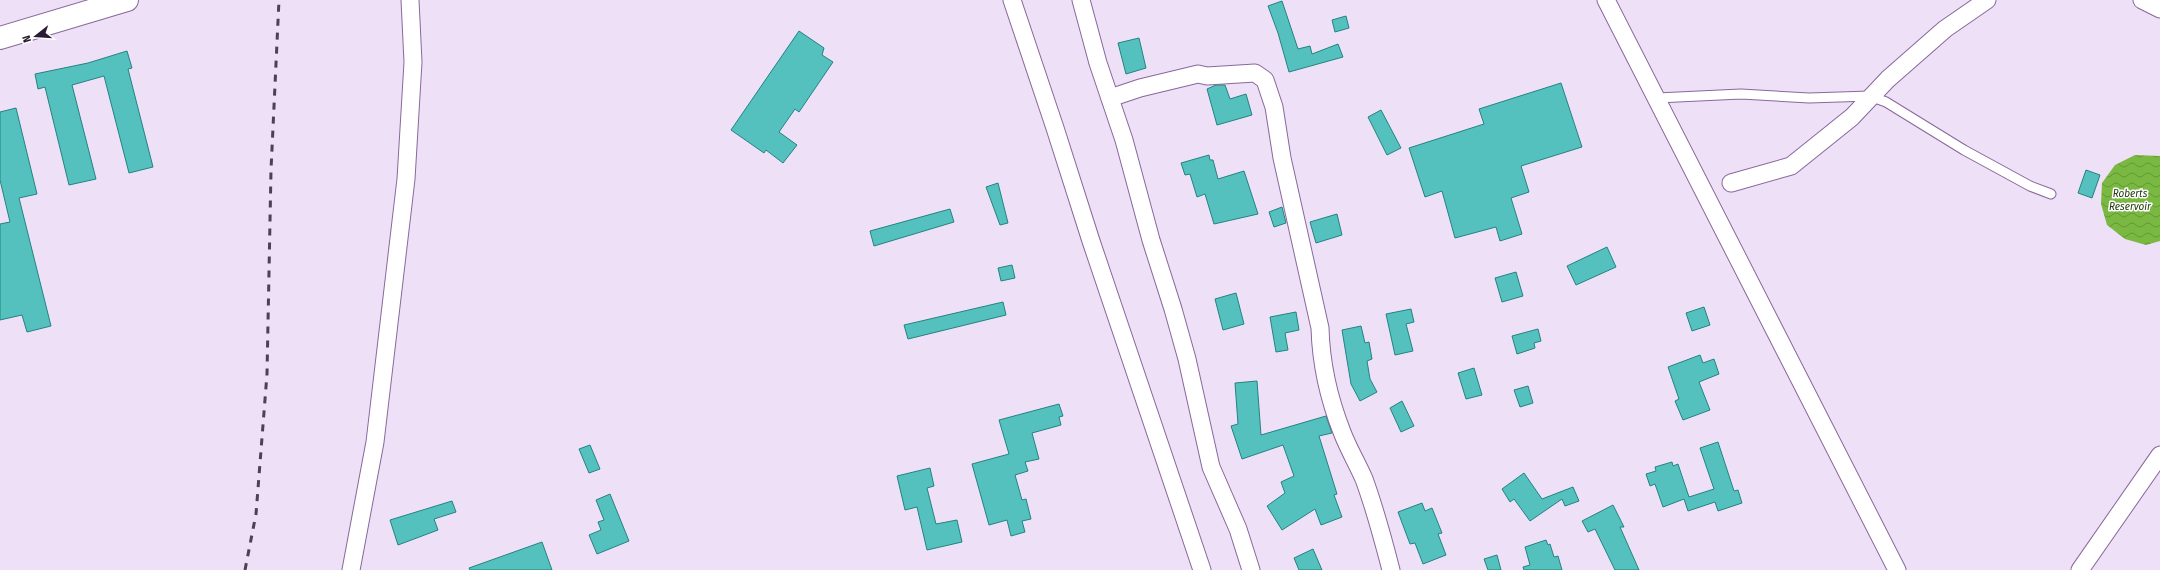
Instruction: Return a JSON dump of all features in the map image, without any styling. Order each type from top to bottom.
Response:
[{"type":"street","points":[[0,38],[127,0]]},
{"type":"street","points":[[351,570],[375,442],[406,179],[413,62],[410,0]]},
{"type":"street","points":[[1012,0],[1053,120],[1093,248],[1202,570]]},
{"type":"street","points":[[1081,0],[1124,140],[1151,240],[1175,316],[1211,467],[1238,529],[1251,570]]},
{"type":"street","points":[[1606,0],[1897,570]]},
{"type":"street","points":[[1731,183],[1791,166],[1852,118],[1870,96],[1945,29],[1987,0]]},
{"type":"street","points":[[2142,0],[2160,9]]},
{"type":"street","points":[[1110,98],[1140,88],[1198,74],[1207,76],[1255,73],[1265,80],[1274,107],[1282,158],[1320,328],[1320,347],[1326,386],[1342,431],[1363,478],[1381,530],[1391,570]]},
{"type":"street","points":[[2080,570],[2160,455]]},
{"type":"lane","points":[[1657,98],[1742,94],[1809,98],[1870,96],[1886,102],[1964,150],[2030,186],[2051,194]]},
{"type":"water","name":"Roberts Reservoir","points":[[2135,155],[2160,156],[2160,241],[2146,245],[2125,239],[2107,225],[2101,204],[2102,183],[2115,165]]},
{"type":"building","points":[[1282,1],[1298,49],[1310,46],[1312,54],[1338,44],[1343,57],[1289,72],[1278,33],[1268,6]]},
{"type":"building","points":[[1346,16],[1349,28],[1335,32],[1332,20]]},
{"type":"building","points":[[799,31],[824,48],[822,55],[833,62],[799,112],[795,109],[779,132],[797,145],[783,163],[766,150],[764,153],[731,130]]},
{"type":"building","points":[[1139,38],[1146,68],[1126,74],[1118,43]]},
{"type":"building","points":[[127,51],[132,68],[128,69],[153,167],[129,173],[104,76],[72,85],[96,179],[69,185],[45,87],[38,89],[35,74],[88,63]]},
{"type":"building","points":[[1561,83],[1582,147],[1521,166],[1529,192],[1511,198],[1522,234],[1500,241],[1496,227],[1455,238],[1442,191],[1425,197],[1409,148],[1484,124],[1479,109]]},
{"type":"building","points":[[1216,85],[1225,85],[1230,99],[1246,94],[1252,115],[1217,125],[1207,89]]},
{"type":"building","points":[[16,108],[37,194],[19,198],[51,326],[27,332],[22,315],[0,320],[0,224],[10,222],[0,180],[0,112]]},
{"type":"building","points":[[1381,110],[1401,148],[1387,155],[1368,117]]},
{"type":"building","points":[[1209,155],[1210,160],[1213,160],[1218,179],[1244,171],[1258,214],[1214,224],[1205,194],[1197,197],[1190,174],[1185,175],[1181,163]]},
{"type":"building","points":[[2086,170],[2100,175],[2092,198],[2078,193]]},
{"type":"building","points":[[998,183],[1008,223],[1000,225],[986,187]]},
{"type":"building","points":[[1282,207],[1286,223],[1274,227],[1269,212]]},
{"type":"building","points":[[950,209],[954,222],[874,246],[870,231]]},
{"type":"building","points":[[1337,214],[1342,235],[1316,243],[1310,222]]},
{"type":"building","points":[[1607,247],[1616,267],[1576,285],[1567,266]]},
{"type":"building","points":[[1012,265],[1015,278],[1001,281],[998,268]]},
{"type":"building","points":[[1516,272],[1523,296],[1502,302],[1495,278]]},
{"type":"building","points":[[1236,293],[1244,324],[1223,330],[1215,299]]},
{"type":"building","points":[[1003,302],[1006,315],[908,339],[904,325]]},
{"type":"building","points":[[1704,307],[1710,325],[1692,331],[1686,313]]},
{"type":"building","points":[[1411,309],[1414,322],[1406,324],[1413,351],[1395,355],[1386,314]]},
{"type":"building","points":[[1296,312],[1299,330],[1285,333],[1288,350],[1276,352],[1270,317]]},
{"type":"building","points":[[1361,326],[1365,343],[1369,342],[1372,359],[1367,361],[1370,379],[1377,392],[1360,401],[1351,384],[1342,330]]},
{"type":"building","points":[[1538,329],[1541,341],[1534,343],[1535,348],[1517,354],[1512,336]]},
{"type":"building","points":[[1700,355],[1703,363],[1714,359],[1719,374],[1699,382],[1710,410],[1683,420],[1675,401],[1679,399],[1668,367]]},
{"type":"building","points":[[1474,368],[1482,395],[1466,399],[1458,373]]},
{"type":"building","points":[[1257,381],[1261,435],[1326,416],[1332,433],[1319,436],[1337,494],[1334,495],[1342,517],[1321,525],[1315,509],[1282,530],[1267,506],[1285,493],[1281,482],[1294,476],[1283,445],[1242,459],[1231,426],[1238,424],[1235,383]]},
{"type":"building","points":[[1528,386],[1533,403],[1520,407],[1514,390]]},
{"type":"building","points":[[1402,401],[1414,426],[1401,432],[1390,408]]},
{"type":"building","points":[[1059,404],[1063,416],[1059,417],[1061,425],[1032,433],[1039,459],[1025,462],[1028,471],[1015,475],[1022,500],[1026,499],[1031,519],[1022,521],[1025,532],[1011,536],[1007,520],[989,525],[972,464],[1009,454],[999,420]]},
{"type":"building","points":[[1718,442],[1734,491],[1738,490],[1742,503],[1718,511],[1715,502],[1688,511],[1684,499],[1663,507],[1655,484],[1650,486],[1646,474],[1656,471],[1655,467],[1672,462],[1673,466],[1678,464],[1689,497],[1714,489],[1700,448]]},
{"type":"building","points":[[590,445],[600,469],[589,473],[579,449]]},
{"type":"building","points":[[930,468],[934,486],[927,488],[936,524],[957,520],[962,542],[927,550],[917,507],[905,510],[897,476]]},
{"type":"building","points":[[1524,473],[1542,499],[1573,487],[1579,501],[1565,506],[1562,499],[1530,521],[1514,499],[1510,502],[1502,489]]},
{"type":"building","points":[[610,494],[629,541],[597,554],[589,535],[601,530],[598,522],[604,520],[596,500]]},
{"type":"building","points":[[452,501],[456,512],[434,519],[438,530],[398,545],[390,520]]},
{"type":"building","points":[[1422,503],[1425,511],[1432,508],[1442,533],[1438,534],[1446,555],[1423,564],[1415,543],[1410,544],[1398,512]]},
{"type":"building","points":[[1613,505],[1624,527],[1620,527],[1639,570],[1615,570],[1595,529],[1588,532],[1582,521]]},
{"type":"building","points":[[1546,540],[1548,545],[1550,544],[1554,557],[1558,556],[1562,570],[1524,570],[1523,567],[1530,565],[1525,547]]},
{"type":"building","points":[[542,542],[552,570],[470,570],[469,568]]},
{"type":"building","points":[[1313,549],[1322,570],[1299,570],[1294,558]]},
{"type":"building","points":[[1497,555],[1501,570],[1488,570],[1484,559]]},
{"type":"railway","points":[[245,570],[256,514],[267,374],[271,170],[279,0]]}]
